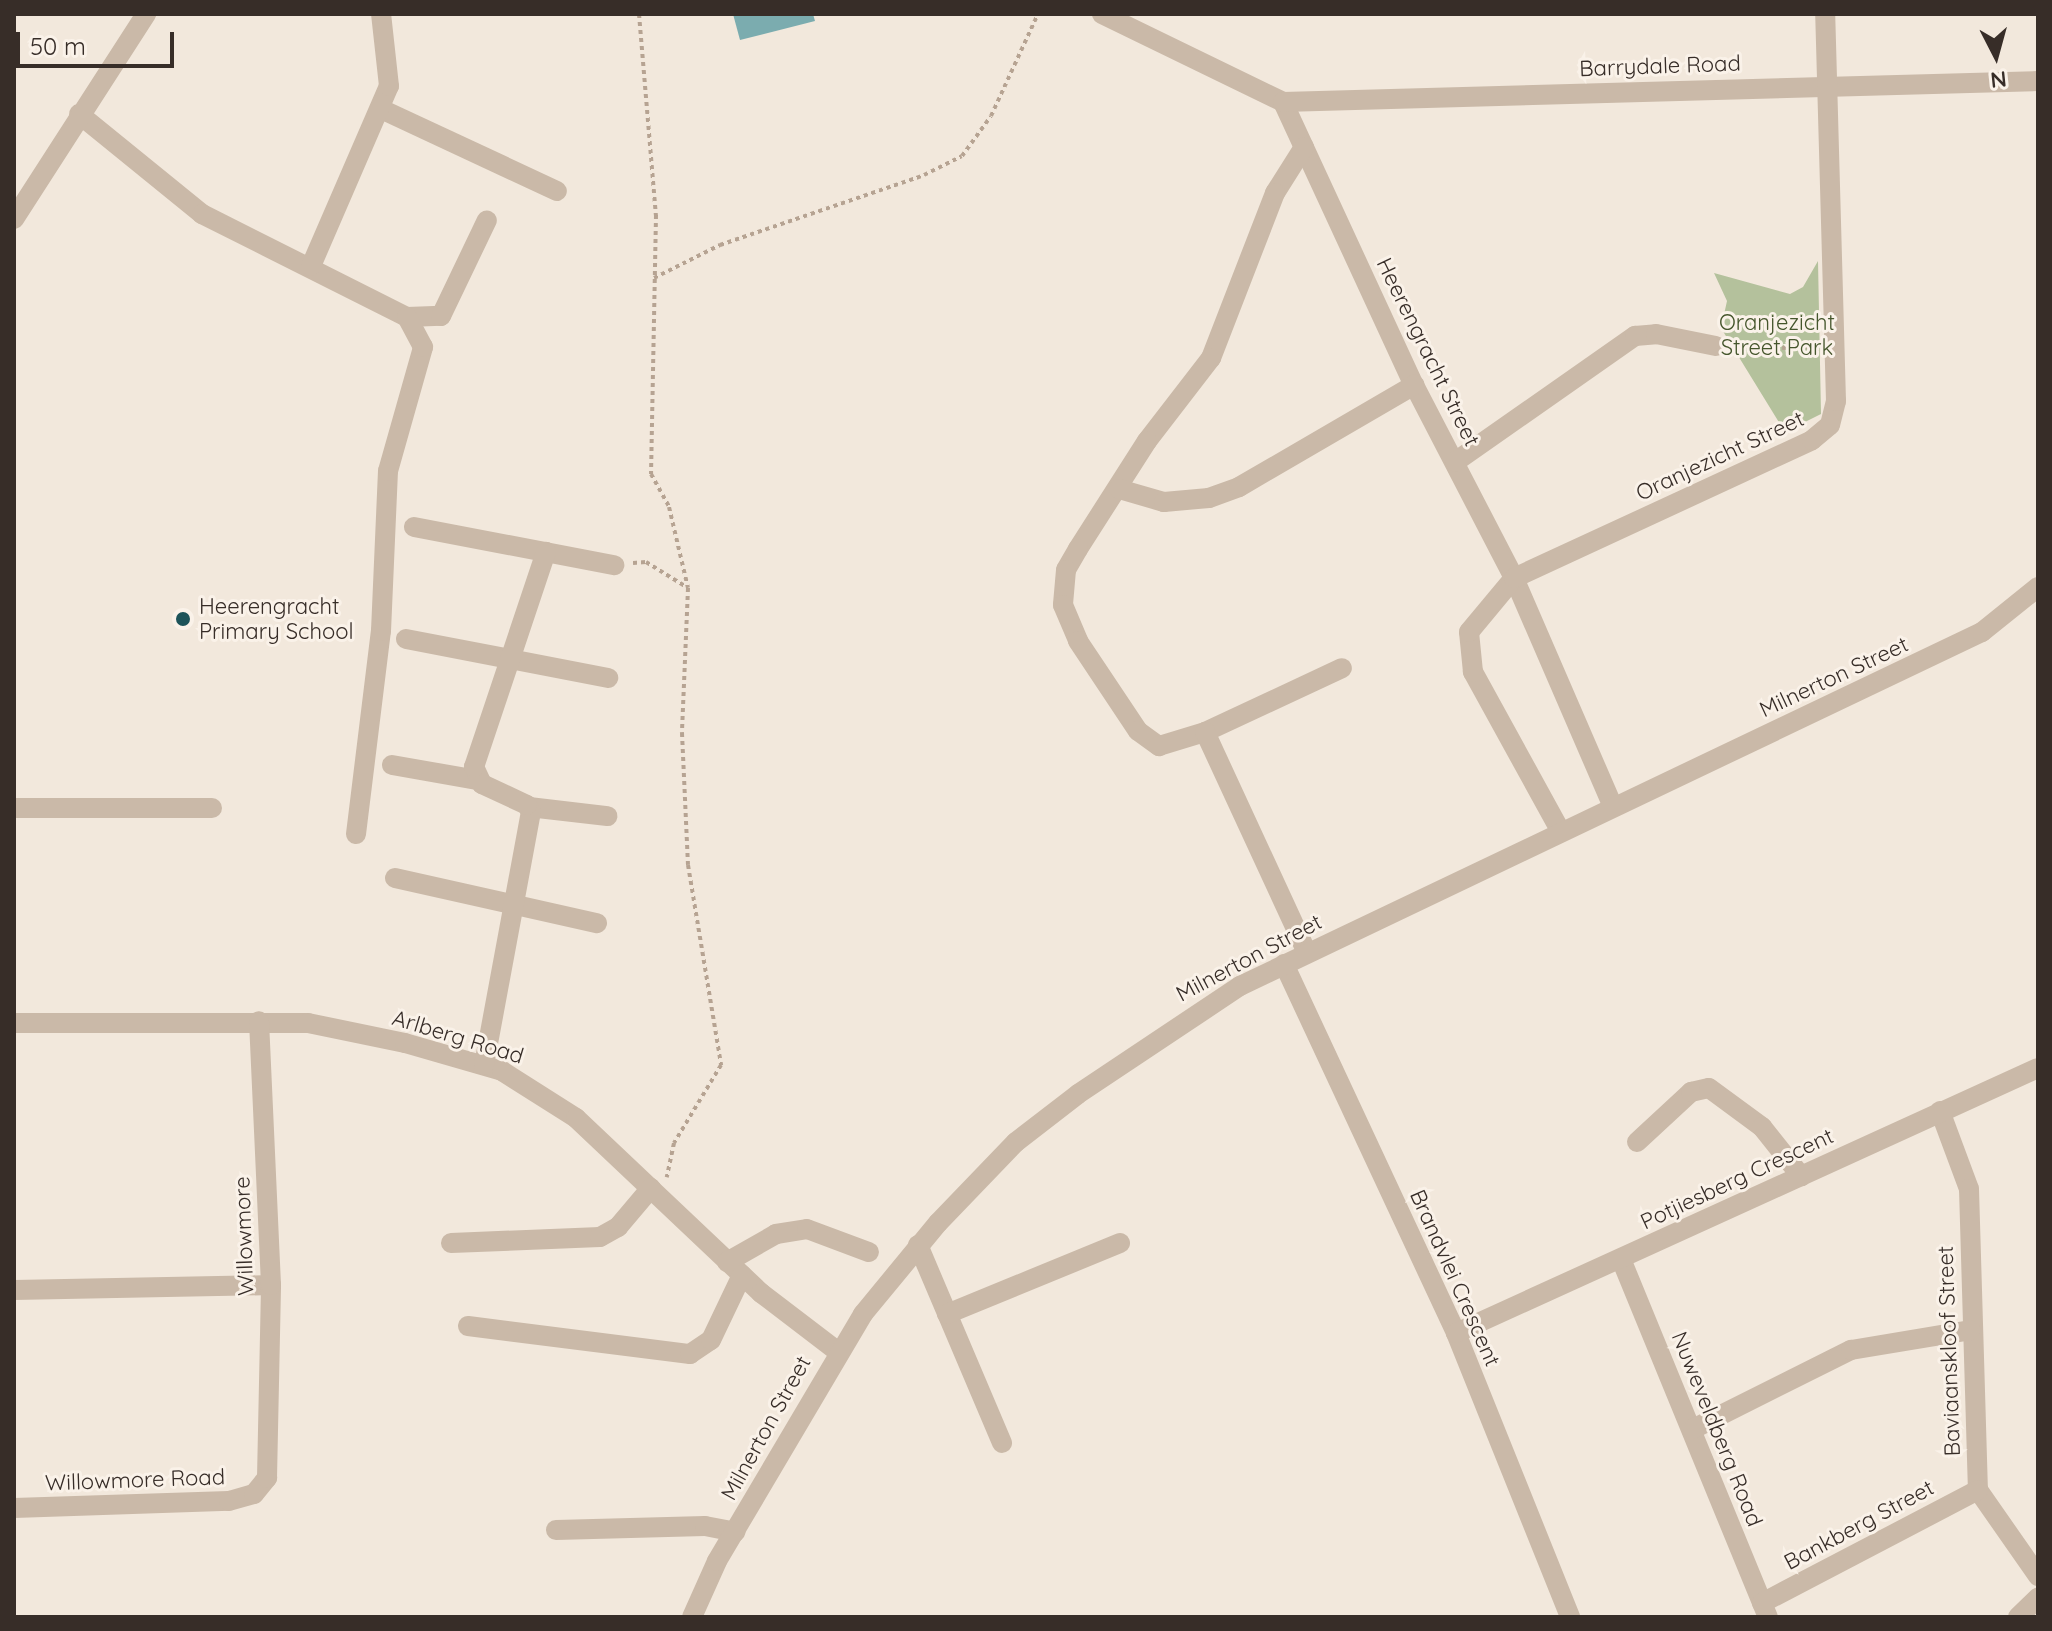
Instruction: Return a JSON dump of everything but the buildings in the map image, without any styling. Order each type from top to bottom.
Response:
[{"type":"street","points":[[14,219],[146,14]]},
{"type":"street","points":[[311,266],[381,109],[390,66],[381,14]]},
{"type":"street","points":[[1102,14],[1283,102]]},
{"type":"street","name":"Oranjezicht Street","points":[[1514,578],[1821,435],[1835,411],[1825,14]]},
{"type":"street","name":"Barrydale Road","points":[[1283,102],[2038,81]]},
{"type":"street","name":"Heerengracht Street","points":[[1283,102],[1414,385],[1514,578],[1613,807]]},
{"type":"street","points":[[381,109],[557,191]]},
{"type":"street","points":[[79,114],[202,214],[311,266],[407,317],[441,316],[487,220]]},
{"type":"street","points":[[1304,147],[1275,193],[1211,358],[1147,441],[1066,570],[1062,588],[1067,621],[1143,737],[1167,746],[1205,732],[1342,668]]},
{"type":"street","points":[[356,834],[381,631],[388,471],[423,347],[407,317]]},
{"type":"street","points":[[1455,462],[1635,336],[1656,334],[1716,346]]},
{"type":"street","points":[[1119,489],[1164,502],[1209,498],[1239,487],[1414,385]]},
{"type":"street","points":[[414,527],[614,565]]},
{"type":"street","points":[[477,780],[476,759],[546,552]]},
{"type":"street","points":[[1514,578],[1469,632],[1470,660],[1490,709],[1561,832]]},
{"type":"street","name":"Milnerton Street","points":[[692,1617],[703,1587],[837,1351],[918,1245],[1016,1142],[1078,1094],[1198,1010],[1284,964],[1982,632],[2038,587]]},
{"type":"street","points":[[406,639],[608,678]]},
{"type":"street","points":[[1205,732],[1307,953]]},
{"type":"street","points":[[392,765],[477,780],[529,807],[607,816]]},
{"type":"street","points":[[484,1065],[529,807]]},
{"type":"street","points":[[14,808],[212,808]]},
{"type":"street","points":[[395,878],[597,923]]},
{"type":"street","name":"Brandvlei Crescent","points":[[1284,964],[1456,1333],[1570,1617]]},
{"type":"street","name":"Arlberg Road","points":[[14,1023],[259,1021],[362,1033],[484,1065],[553,1101],[657,1193],[734,1268],[837,1351]]},
{"type":"street","name":"Willowmore","points":[[259,1021],[271,1285],[271,1449]]},
{"type":"street","name":"Potjiesberg Crescent","points":[[1456,1333],[2038,1068]]},
{"type":"street","points":[[1637,1142],[1691,1092],[1709,1088],[1762,1127],[1801,1176]]},
{"type":"street","name":"Baviaanskloof Street","points":[[1940,1111],[1969,1189],[1970,1330],[1978,1490]]},
{"type":"street","points":[[451,1243],[600,1237],[618,1227],[657,1193]]},
{"type":"street","points":[[468,1326],[690,1354],[711,1340],[734,1268],[776,1234],[807,1229],[869,1252]]},
{"type":"street","points":[[947,1314],[1120,1243]]},
{"type":"street","points":[[918,1245],[1002,1443]]},
{"type":"street","name":"Nuweveldberg Road","points":[[1621,1259],[1765,1610]]},
{"type":"street","points":[[14,1290],[271,1285]]},
{"type":"street","points":[[1693,1429],[1851,1350],[1970,1330]]},
{"type":"street","name":"Willowmore Road","points":[[14,1508],[244,1498],[267,1478],[271,1449]]},
{"type":"street","points":[[1978,1490],[2038,1576]]},
{"type":"street","name":"Bankberg Street","points":[[1765,1610],[1978,1490]]},
{"type":"street","points":[[556,1530],[693,1526],[735,1532]]},
{"type":"street","points":[[2018,1617],[2038,1598]]},
{"type":"path","points":[[639,14],[656,215],[651,474],[669,507],[688,588],[682,733],[688,865],[721,1065],[674,1143],[657,1193]]},
{"type":"path","points":[[654,278],[720,245],[924,175],[962,156],[991,116],[1038,14]]},
{"type":"path","points":[[1716,346],[1755,352],[1834,345]]},
{"type":"path","points":[[614,565],[646,562],[688,588]]},
{"type":"green space","name":"Oranjezicht Street Park","points":[[1818,261],[1821,414],[1785,432],[1721,328],[1727,301],[1714,273],[1790,294],[1803,287]]},
{"type":"water","points":[[733,14],[813,14],[815,21],[740,40]]},
{"type":"place","name":"Heerengracht Primary School","points":[[183,619]]}]
